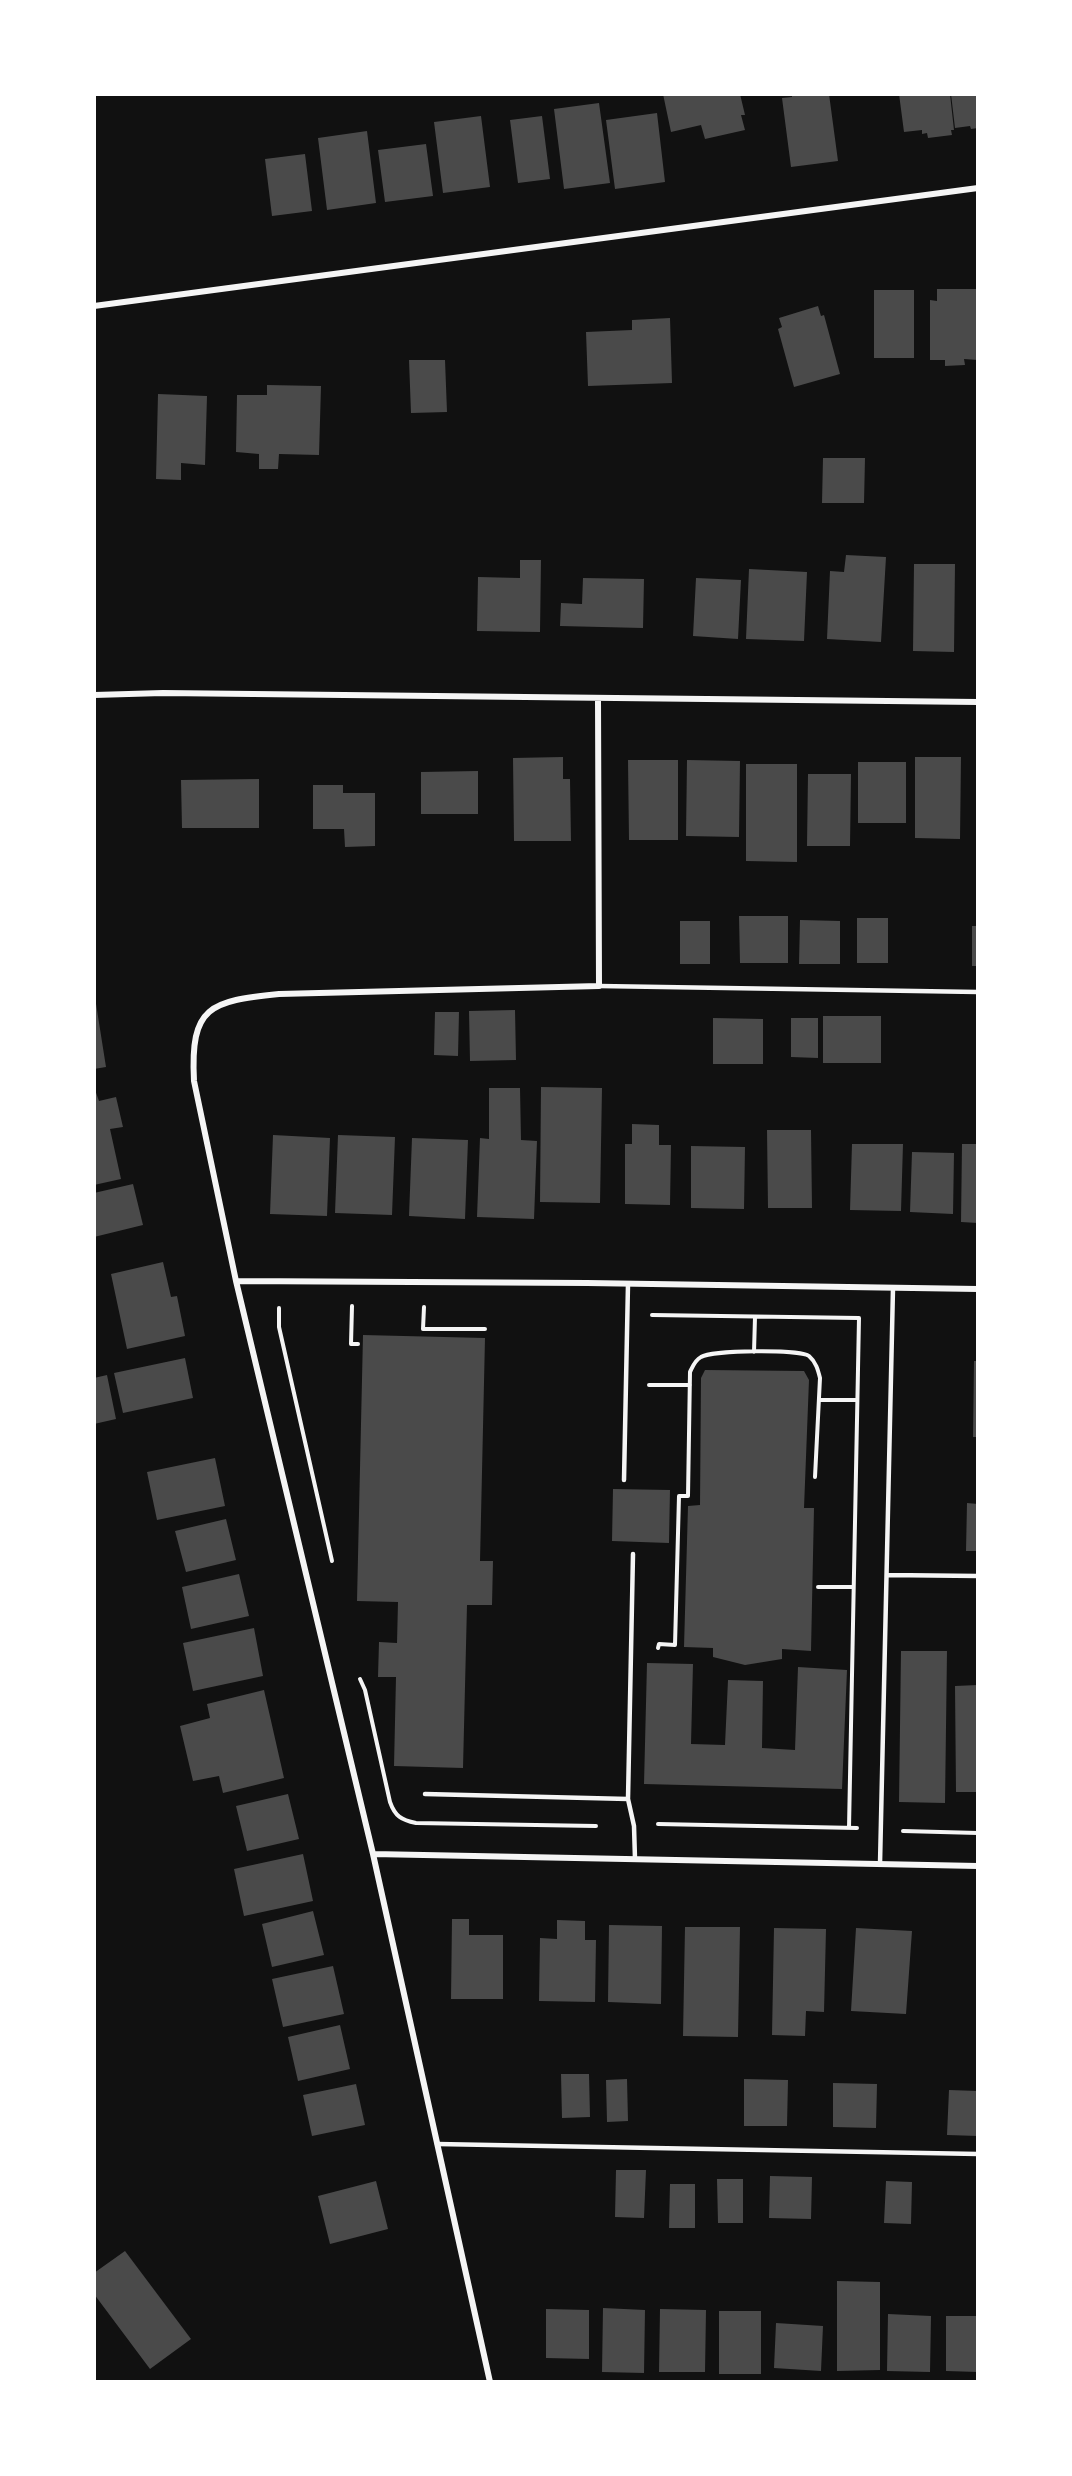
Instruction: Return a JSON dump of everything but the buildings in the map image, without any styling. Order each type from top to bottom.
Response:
[{"type":"street","points":[[94,306],[978,188]]},
{"type":"street","points":[[94,695],[163,693],[978,702]]},
{"type":"street","points":[[490,2382],[373,1854],[236,1281],[194,1081],[195,1035],[200,1022],[213,1008],[236,998],[279,994],[599,986],[598,698]]},
{"type":"street","points":[[236,1281],[978,1289]]},
{"type":"street","points":[[373,1854],[978,1866]]},
{"type":"lane","points":[[599,986],[978,992]]},
{"type":"lane","points":[[624,1480],[628,1284]]},
{"type":"lane","points":[[880,1864],[893,1288]]},
{"type":"lane","points":[[633,1554],[628,1799],[634,1827],[635,1859]]},
{"type":"lane","points":[[887,1575],[978,1576]]},
{"type":"lane","points":[[425,1794],[628,1799]]},
{"type":"lane","points":[[438,2144],[978,2154]]},
{"type":"path","points":[[284,1301],[278,1309],[279,1327],[334,1570]]},
{"type":"path","points":[[352,1302],[351,1344],[358,1344]]},
{"type":"path","points":[[435,1304],[424,1304],[423,1329],[485,1329]]},
{"type":"path","points":[[627,1314],[859,1318],[849,1828]]},
{"type":"path","points":[[754,1352],[755,1317]]},
{"type":"path","points":[[658,1657],[658,1644],[675,1645],[679,1496],[688,1496],[690,1372],[700,1357],[709,1354],[754,1352],[801,1353],[809,1356],[816,1365],[820,1378],[815,1478]]},
{"type":"path","points":[[626,1385],[690,1385]]},
{"type":"path","points":[[820,1400],[857,1400]]},
{"type":"path","points":[[818,1587],[853,1587]]},
{"type":"path","points":[[358,1674],[365,1690],[390,1802],[394,1813],[403,1820],[416,1823],[634,1827],[660,1824],[978,1833]]}]
